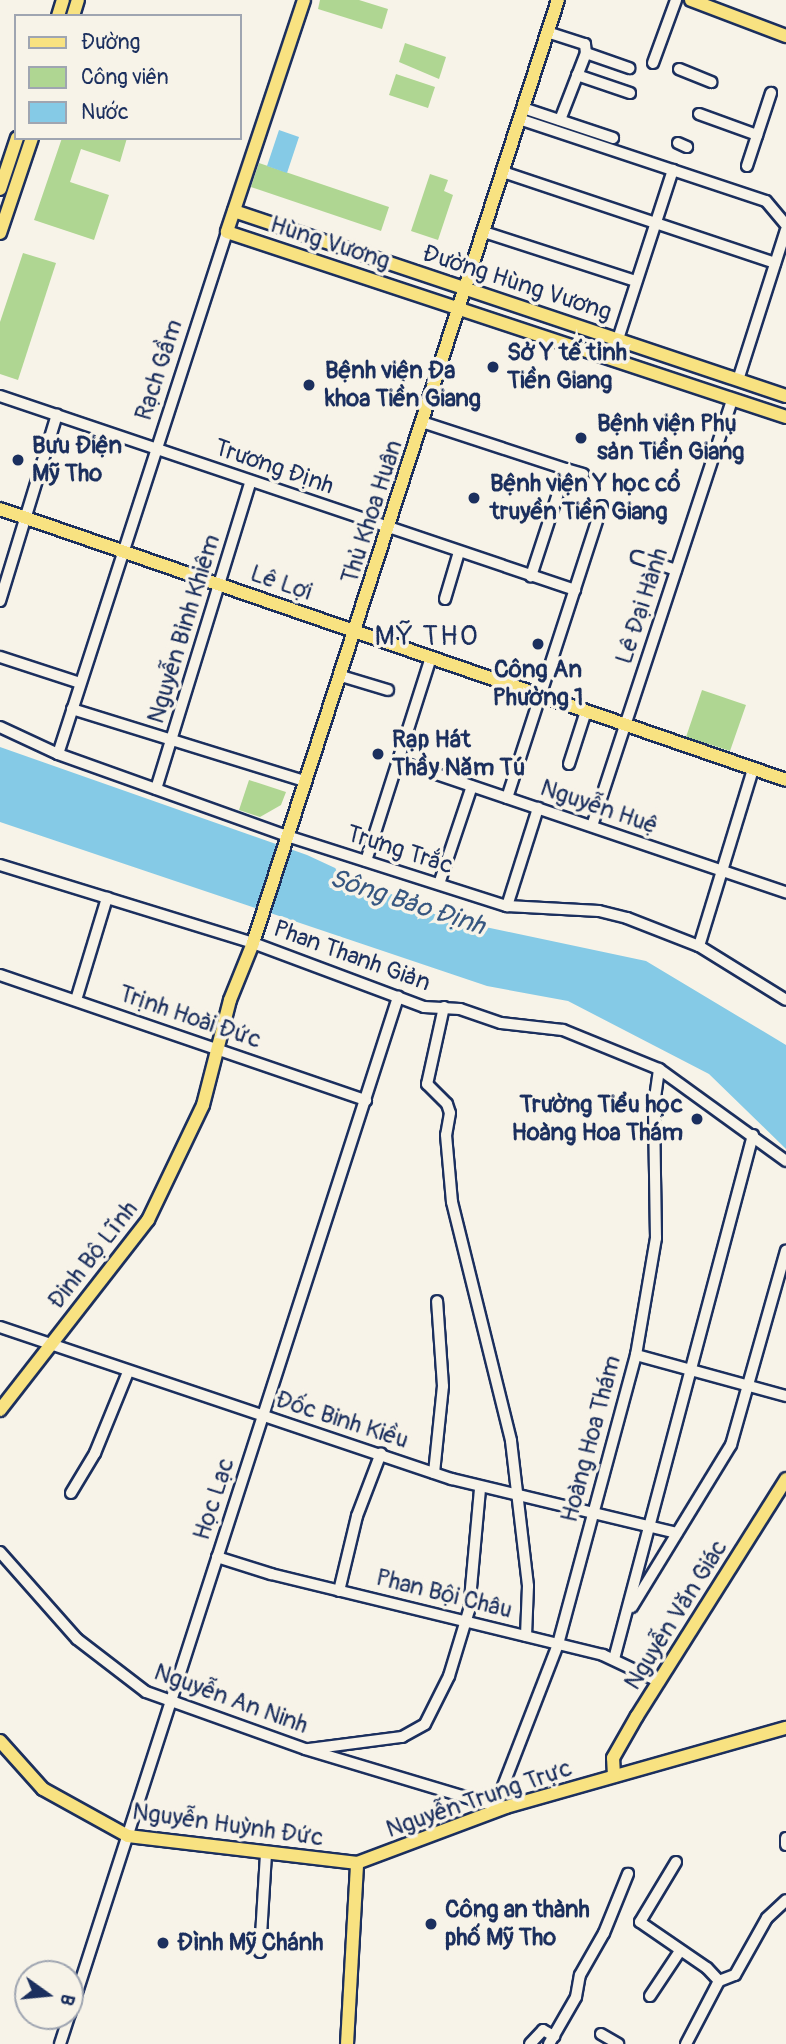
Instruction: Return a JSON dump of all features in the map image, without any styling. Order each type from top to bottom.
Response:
[{"type":"main road","name":"Rạch Gầm","points":[[227,232],[304,0]]},
{"type":"main road","name":"Thủ Khoa Huân","points":[[257,930],[558,0]]},
{"type":"main road","points":[[691,0],[786,36]]},
{"type":"main road","points":[[0,189],[16,140]]},
{"type":"main road","points":[[1,225],[31,140]]},
{"type":"main road","name":"Đường Hùng Vương","points":[[234,211],[786,396]]},
{"type":"main road","name":"Hùng Vương","points":[[227,232],[579,347]]},
{"type":"main road","points":[[377,281],[384,260]]},
{"type":"main road","points":[[579,347],[586,328]]},
{"type":"main road","name":"Đường Hùng Vương","points":[[579,347],[786,417]]},
{"type":"main road","points":[[732,399],[738,380]]},
{"type":"main road","name":"Lê Lợi","points":[[0,509],[786,780]]},
{"type":"main road","name":"Đinh Bộ Lĩnh","points":[[0,1410],[148,1220],[173,1175],[196,1113],[199,1090],[218,1048],[230,1000],[236,994],[257,930]]},
{"type":"main road","name":"Nguyễn Văn Giác","points":[[614,1776],[613,1758],[658,1681],[786,1479]]},
{"type":"main road","name":"Nguyễn Trung Trực","points":[[358,1863],[494,1809],[786,1728]]},
{"type":"main road","name":"Nguyễn Huỳnh Đức","points":[[0,1741],[43,1789],[128,1836],[358,1863]]},
{"type":"main road","points":[[347,2044],[358,1863]]},
{"type":"street","points":[[653,63],[676,0]]},
{"type":"street","points":[[547,32],[585,44],[586,52],[560,120]]},
{"type":"street","points":[[586,52],[628,68]]},
{"type":"street","points":[[679,69],[711,82]]},
{"type":"street","points":[[577,75],[630,93]]},
{"type":"street","points":[[747,166],[771,93]]},
{"type":"street","points":[[521,113],[560,120],[613,138]]},
{"type":"street","points":[[521,113],[673,170],[766,201],[786,228],[738,380]]},
{"type":"street","points":[[699,114],[757,135]]},
{"type":"street","points":[[618,339],[673,170]]},
{"type":"street","points":[[503,172],[775,263]]},
{"type":"street","name":"Rạch Gầm","points":[[58,754],[121,551],[227,232]]},
{"type":"street","points":[[484,232],[636,281]]},
{"type":"street","name":"Trương Định","points":[[0,396],[575,590]]},
{"type":"street","name":"Lê Đại Hành","points":[[592,826],[732,399]]},
{"type":"street","points":[[0,601],[57,415]]},
{"type":"street","points":[[422,422],[583,474]]},
{"type":"street","points":[[531,576],[566,469]]},
{"type":"street","name":"Nguyễn Bỉnh Khiêm","points":[[156,789],[251,481]]},
{"type":"street","points":[[507,798],[602,506]]},
{"type":"street","points":[[444,599],[459,552]]},
{"type":"street","points":[[637,557],[676,570]]},
{"type":"street","points":[[0,657],[80,683]]},
{"type":"street","points":[[366,861],[431,657]]},
{"type":"street","points":[[341,676],[388,690]]},
{"type":"street","points":[[72,709],[305,781]]},
{"type":"street","points":[[569,764],[586,711]]},
{"type":"street","name":"Trưng Trắc","points":[[0,727],[58,754],[286,839],[366,861],[506,906],[598,911],[699,946],[786,1000]]},
{"type":"street","name":"Nguyễn Huệ","points":[[398,761],[786,892]]},
{"type":"street","points":[[699,946],[753,769]]},
{"type":"street","points":[[439,884],[472,786]]},
{"type":"street","points":[[506,906],[538,808]]},
{"type":"street","name":"Phan Thanh Giản","points":[[0,865],[253,943],[425,1007],[444,1007],[501,1023],[555,1028],[659,1069],[786,1161]]},
{"type":"street","points":[[76,1000],[107,898]]},
{"type":"street","name":"Trịnh Hoài Đức","points":[[0,975],[366,1100]]},
{"type":"street","name":"Học Lạc","points":[[84,1972],[398,997]]},
{"type":"street","points":[[444,1007],[426,1084],[447,1104],[450,1113],[446,1135],[452,1202],[511,1441],[520,1498],[528,1586],[526,1636]]},
{"type":"street","name":"Hoàng Hoa Thám","points":[[494,1809],[558,1644],[636,1355],[656,1238],[654,1105],[659,1069]]},
{"type":"street","points":[[614,1659],[753,1135]]},
{"type":"street","points":[[625,1618],[731,1445],[786,1251]]},
{"type":"street","points":[[434,1473],[443,1386],[437,1301]]},
{"type":"street","name":"Đốc Binh Kiều","points":[[0,1327],[480,1488],[677,1533]]},
{"type":"street","points":[[636,1355],[786,1396]]},
{"type":"street","points":[[71,1493],[94,1453],[128,1372]]},
{"type":"street","points":[[340,1591],[357,1516],[381,1453]]},
{"type":"street","points":[[305,1749],[402,1738],[425,1724],[449,1676],[466,1621],[474,1577],[480,1488]]},
{"type":"street","name":"Nguyễn An Ninh","points":[[0,1552],[98,1658],[132,1684],[170,1701],[305,1749],[494,1809]]},
{"type":"street","name":"Phan Bội Châu","points":[[217,1557],[340,1591],[614,1659],[658,1681]]},
{"type":"street","points":[[786,1838],[786,1845]]},
{"type":"street","points":[[260,1952],[266,1854]]},
{"type":"street","points":[[676,1862],[640,1922],[719,1982]]},
{"type":"street","points":[[530,2044],[542,2030],[552,2040],[576,1997],[580,1975],[604,1933],[628,1874]]},
{"type":"street","points":[[686,2044],[719,1982],[735,1975],[767,1918],[786,1900]]},
{"type":"street","points":[[650,1996],[680,1951]]},
{"type":"street","points":[[601,2034],[618,2044]]},
{"type":"green space","points":[[320,0],[359,0],[388,9],[382,29],[318,9]]},
{"type":"green space","points":[[405,43],[446,57],[439,79],[399,62]]},
{"type":"green space","points":[[396,74],[435,87],[428,108],[389,95]]},
{"type":"green space","points":[[61,140],[126,140],[120,162],[81,149],[70,182],[109,195],[94,240],[34,220]]},
{"type":"green space","points":[[259,163],[389,207],[381,231],[251,187]]},
{"type":"green space","points":[[430,174],[448,180],[444,191],[453,195],[438,240],[411,231]]},
{"type":"green space","points":[[23,253],[56,263],[18,380],[0,374],[0,322]]},
{"type":"green space","points":[[702,690],[746,705],[730,751],[686,737]]},
{"type":"green space","points":[[249,780],[286,792],[281,805],[260,817],[239,810]]},
{"type":"water","points":[[279,130],[299,137],[287,173],[267,166]]},
{"type":"water","name":"Sông Bảo Định","points":[[0,747],[307,855],[443,918],[646,961],[786,1045],[786,1149],[709,1074],[568,1001],[487,986],[0,822]]},
{"type":"place","name":"Sở Y tế tỉnh Tiền Giang","points":[[493,367]]},
{"type":"place","name":"Bệnh viện Đa khoa Tiền Giang","points":[[309,385]]},
{"type":"place","name":"Bệnh viện Phụ sản Tiền Giang","points":[[581,438]]},
{"type":"place","name":"Bưu Điện Mỹ Tho","points":[[18,460]]},
{"type":"place","name":"Bệnh viện Y học cổ truyền Tiền Giang","points":[[474,498]]},
{"type":"place","name":"Công An Phường 1","points":[[538,644]]},
{"type":"place","name":"Rạp Hát Thầy Năm Tú","points":[[378,754]]},
{"type":"place","name":"Trường Tiểu học Hoàng Hoa Thám","points":[[697,1119]]},
{"type":"place","name":"Công an thành phố Mỹ Tho","points":[[431,1924]]},
{"type":"place","name":"Đình Mỹ Chánh","points":[[163,1943]]},
{"type":"district","name":"MỸ THO","points":[[427,637]]}]
